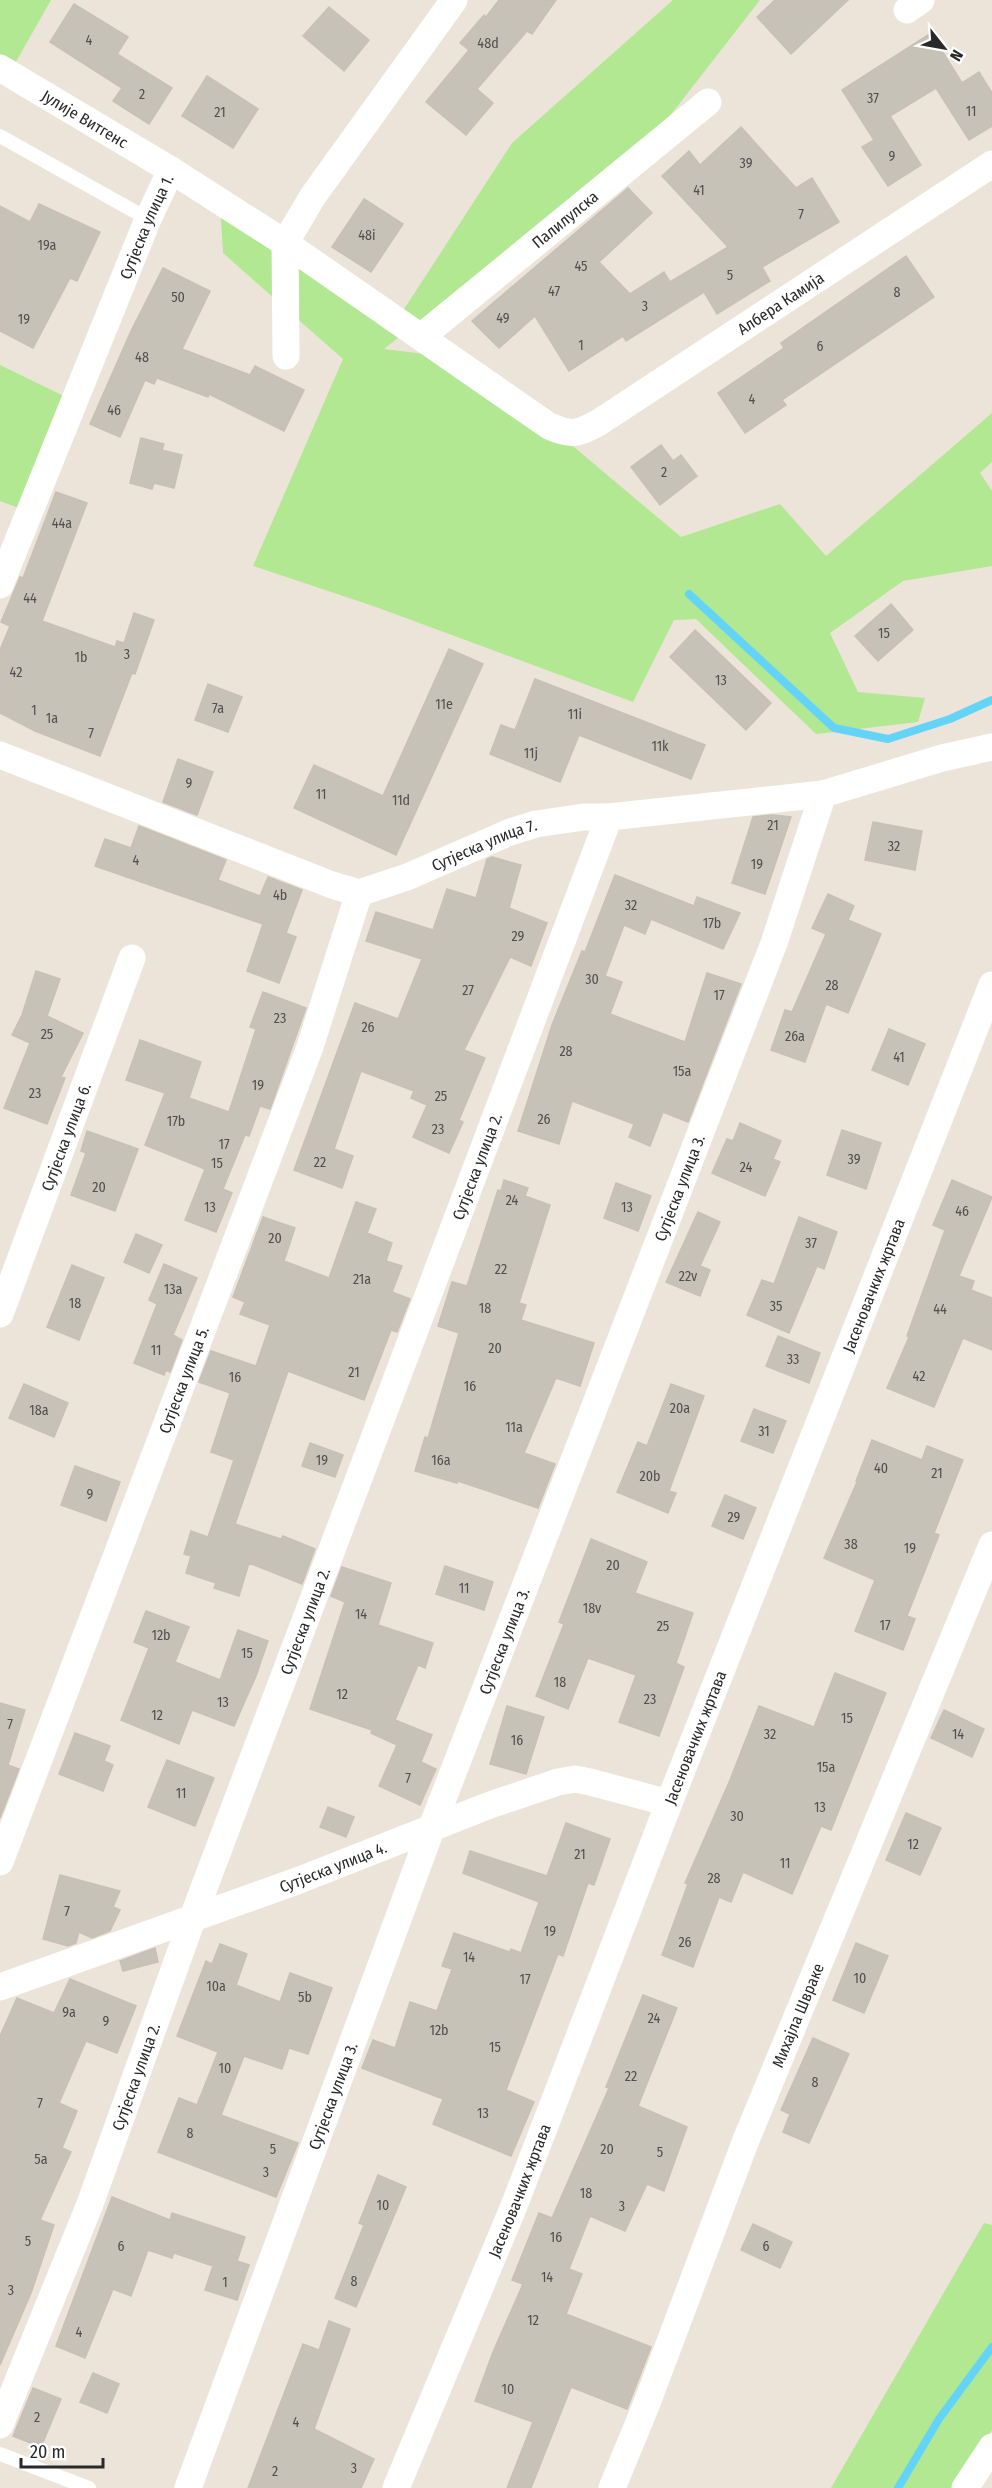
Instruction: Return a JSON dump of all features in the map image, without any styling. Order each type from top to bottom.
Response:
[{"type":"street","points":[[286,357],[285,243],[313,196],[454,0]]},
{"type":"street","name":"Јулије Витгенс","points":[[0,68],[171,170]]},
{"type":"street","name":"Палилулска","points":[[421,338],[708,102]]},
{"type":"street","name":"Албера Камија","points":[[564,433],[577,434],[598,423],[992,164]]},
{"type":"street","name":"Сутјеска улица 1.","points":[[0,585],[148,219],[171,170],[285,243],[549,426],[564,433]]},
{"type":"street","name":"Сутјеска улица 7.","points":[[358,893],[407,878],[510,832],[536,824],[584,817],[609,817],[823,794],[942,758],[992,747]]},
{"type":"street","points":[[0,755],[332,885],[358,893]]},
{"type":"street","name":"Сутјеска улица 3.","points":[[188,2488],[432,1827],[774,943],[823,794]]},
{"type":"street","name":"Сутјеска улица 2.","points":[[0,2426],[90,2204],[193,1917],[609,817]]},
{"type":"street","name":"Сутјеска улица 5.","points":[[0,1862],[310,1047],[358,893]]},
{"type":"street","name":"Сутјеска улица 6.","points":[[0,1314],[132,958]]},
{"type":"street","name":"Јасеновачких жртава","points":[[396,2488],[514,2206],[669,1803],[992,985]]},
{"type":"street","name":"Михајла Швраке","points":[[612,2488],[647,2403],[747,2140],[992,1545]]},
{"type":"street","name":"Сутјеска улица 4.","points":[[0,1987],[297,1881],[432,1827],[558,1782],[575,1779],[669,1803]]},
{"type":"street","points":[[965,2488],[992,2447]]},
{"type":"lane","points":[[0,136],[148,219]]},
{"type":"lane","points":[[0,2454],[89,2488]]},
{"type":"green space","points":[[0,0],[51,0],[9,74],[0,68]]},
{"type":"green space","points":[[673,0],[760,0],[662,126],[384,349],[449,357],[549,426],[681,537],[780,504],[826,556],[992,413],[992,462],[980,473],[992,491],[992,566],[903,581],[830,633],[858,692],[925,698],[918,722],[816,734],[696,619],[674,620],[633,702],[376,607],[253,566],[343,359],[223,253],[220,202],[397,320],[512,143]]},
{"type":"green space","points":[[0,365],[74,401],[29,512],[0,501]]},
{"type":"green space","points":[[984,2223],[992,2225],[992,2430],[956,2488],[831,2488]]},
{"type":"building","points":[[499,0],[556,0],[532,34],[527,31],[477,89],[493,103],[466,135],[426,102],[469,50],[460,43]]},
{"type":"building","points":[[775,0],[848,0],[791,54],[757,17]]},
{"type":"building","points":[[74,4],[128,37],[117,54],[172,88],[149,124],[113,101],[122,88],[50,42]]},
{"type":"building","points":[[329,7],[369,40],[344,71],[303,36]]},
{"type":"building","points":[[931,33],[962,83],[979,72],[992,93],[992,126],[969,140],[936,88],[890,116],[921,165],[888,186],[862,147],[874,140],[842,90]]},
{"type":"building","points":[[207,76],[258,109],[233,148],[182,116]]},
{"type":"building","points":[[741,127],[796,188],[812,178],[839,222],[762,267],[770,281],[717,314],[704,292],[626,341],[623,336],[569,371],[535,316],[499,348],[472,321],[628,188],[652,213],[599,262],[630,294],[664,272],[670,282],[728,247],[662,176],[689,151],[700,165]]},
{"type":"building","points":[[364,199],[403,224],[371,272],[332,247]]},
{"type":"building","points":[[39,204],[100,232],[77,281],[70,278],[33,348],[0,331],[0,206],[30,222]]},
{"type":"building","points":[[906,256],[934,297],[782,400],[786,405],[745,433],[718,393],[784,348],[781,343]]},
{"type":"building","points":[[163,268],[210,291],[182,349],[250,375],[255,366],[304,390],[284,431],[209,394],[208,397],[157,378],[154,384],[145,380],[120,437],[90,424],[131,331]]},
{"type":"building","points":[[141,438],[164,444],[162,450],[182,455],[174,488],[154,483],[152,489],[130,483]]},
{"type":"building","points":[[661,445],[673,461],[681,455],[697,476],[660,505],[631,467]]},
{"type":"building","points":[[56,492],[87,503],[42,621],[115,647],[117,641],[124,643],[134,613],[154,620],[135,674],[132,673],[100,756],[35,731],[0,713],[0,650],[10,626],[1,622],[20,577],[23,578]]},
{"type":"building","points":[[891,604],[913,630],[878,661],[855,636]]},
{"type":"building","points":[[695,630],[771,703],[746,730],[670,657]]},
{"type":"building","points":[[449,649],[483,664],[396,855],[294,808],[314,765],[383,796]]},
{"type":"building","points":[[535,679],[705,745],[691,779],[579,735],[560,782],[490,754],[501,725],[515,730]]},
{"type":"building","points":[[208,684],[242,697],[228,732],[195,720]]},
{"type":"building","points":[[178,759],[213,772],[197,815],[163,802]]},
{"type":"building","points":[[772,815],[791,817],[765,894],[732,883],[753,817]]},
{"type":"building","points":[[873,822],[922,831],[915,870],[865,860]]},
{"type":"building","points":[[139,826],[226,860],[218,880],[260,896],[268,877],[302,890],[286,933],[296,937],[279,983],[247,971],[263,924],[95,866],[105,839],[131,848]]},
{"type":"building","points":[[492,857],[521,865],[509,908],[547,923],[531,966],[510,957],[464,1050],[485,1058],[459,1120],[463,1122],[449,1153],[413,1137],[427,1105],[411,1098],[414,1091],[361,1071],[334,1149],[353,1156],[342,1188],[294,1170],[355,1003],[398,1019],[422,959],[366,941],[376,912],[433,930],[447,889],[476,898],[487,859]]},
{"type":"building","points":[[615,875],[694,906],[697,897],[740,913],[723,949],[651,919],[645,934],[624,925],[605,976],[622,982],[610,1014],[685,1042],[707,973],[741,984],[688,1122],[663,1112],[650,1146],[629,1137],[634,1124],[572,1101],[559,1144],[518,1131],[552,1025],[582,951],[585,952]]},
{"type":"building","points":[[828,894],[854,906],[848,920],[881,934],[848,1013],[826,1004],[805,1062],[771,1050],[785,1010],[792,1012],[826,934],[812,928]]},
{"type":"building","points":[[36,971],[60,979],[47,1016],[83,1033],[61,1077],[65,1078],[47,1124],[4,1108],[30,1043],[12,1035],[22,1015]]},
{"type":"building","points":[[263,992],[306,1008],[270,1109],[260,1106],[249,1136],[245,1135],[223,1189],[232,1193],[216,1232],[185,1220],[205,1169],[145,1145],[165,1093],[126,1080],[140,1040],[201,1062],[189,1098],[229,1112],[256,1029],[250,1027]]},
{"type":"building","points":[[889,1029],[925,1044],[908,1085],[872,1070]]},
{"type":"building","points":[[740,1123],[781,1141],[773,1159],[780,1162],[765,1196],[712,1173],[727,1139],[733,1141]]},
{"type":"building","points":[[842,1130],[881,1143],[866,1189],[827,1175]]},
{"type":"building","points":[[87,1131],[138,1149],[115,1211],[71,1195],[86,1153],[81,1151]]},
{"type":"building","points":[[504,1180],[528,1188],[525,1196],[550,1205],[519,1303],[526,1305],[521,1320],[594,1343],[580,1386],[556,1378],[524,1453],[555,1464],[538,1508],[458,1481],[457,1483],[415,1471],[425,1437],[428,1438],[459,1333],[438,1326],[452,1282],[467,1286],[498,1190],[501,1191]]},
{"type":"building","points":[[952,1180],[992,1197],[959,1276],[974,1281],[971,1290],[992,1298],[992,1350],[963,1338],[934,1407],[887,1388],[909,1337],[907,1336],[945,1230],[933,1225]]},
{"type":"building","points":[[616,1183],[651,1196],[638,1231],[604,1218]]},
{"type":"building","points":[[356,1202],[376,1209],[367,1233],[392,1243],[386,1261],[402,1266],[392,1292],[410,1299],[397,1332],[391,1330],[364,1400],[288,1371],[235,1524],[281,1539],[283,1536],[315,1549],[302,1584],[249,1563],[239,1596],[214,1588],[216,1583],[186,1573],[191,1556],[184,1554],[191,1531],[208,1537],[234,1460],[211,1452],[230,1393],[199,1382],[211,1351],[256,1366],[270,1325],[240,1314],[245,1302],[233,1297],[263,1217],[295,1228],[284,1261],[329,1278]]},
{"type":"building","points":[[698,1212],[720,1222],[700,1266],[710,1270],[700,1296],[666,1282]]},
{"type":"building","points":[[799,1217],[837,1232],[824,1269],[817,1266],[789,1333],[747,1315],[762,1280],[774,1284]]},
{"type":"building","points":[[136,1234],[162,1245],[149,1273],[124,1262]]},
{"type":"building","points":[[164,1264],[197,1278],[173,1335],[182,1340],[170,1372],[166,1370],[164,1375],[134,1363],[157,1304],[149,1300]]},
{"type":"building","points":[[72,1265],[104,1278],[79,1340],[47,1327]]},
{"type":"building","points":[[778,1336],[820,1353],[809,1383],[766,1366]]},
{"type":"building","points":[[24,1384],[68,1403],[54,1437],[9,1418]]},
{"type":"building","points":[[671,1384],[704,1396],[669,1491],[676,1493],[668,1513],[617,1492],[638,1442],[647,1446]]},
{"type":"building","points":[[754,1409],[786,1421],[773,1453],[741,1441]]},
{"type":"building","points":[[872,1440],[922,1460],[927,1446],[963,1460],[934,1533],[939,1535],[907,1616],[915,1619],[903,1650],[855,1631],[875,1580],[824,1558],[857,1482]]},
{"type":"building","points":[[310,1443],[343,1455],[335,1477],[302,1466]]},
{"type":"building","points":[[75,1466],[120,1482],[106,1521],[61,1505]]},
{"type":"building","points":[[725,1495],[756,1508],[743,1539],[712,1526]]},
{"type":"building","points":[[591,1539],[647,1562],[635,1593],[693,1613],[676,1663],[684,1667],[659,1736],[619,1722],[636,1675],[588,1658],[568,1709],[536,1696],[564,1624],[559,1622]]},
{"type":"building","points":[[445,1566],[493,1582],[484,1610],[436,1594]]},
{"type":"building","points":[[342,1567],[391,1583],[378,1625],[433,1643],[425,1668],[418,1665],[395,1720],[432,1735],[421,1762],[436,1769],[420,1805],[379,1786],[397,1745],[371,1733],[372,1730],[310,1709],[345,1602],[331,1596]]},
{"type":"building","points":[[146,1611],[189,1627],[175,1662],[220,1680],[238,1630],[268,1641],[256,1676],[234,1726],[192,1710],[179,1744],[121,1720],[149,1648],[134,1642]]},
{"type":"building","points":[[835,1673],[886,1693],[831,1830],[821,1826],[792,1894],[743,1872],[731,1902],[719,1897],[693,1967],[662,1955],[688,1884],[685,1883],[759,1706],[814,1727]]},
{"type":"building","points":[[0,1703],[25,1710],[8,1765],[19,1769],[0,1818]]},
{"type":"building","points":[[507,1706],[544,1717],[526,1774],[490,1764]]},
{"type":"building","points":[[944,1710],[984,1729],[972,1757],[931,1738]]},
{"type":"building","points":[[75,1733],[110,1746],[104,1761],[113,1765],[103,1791],[59,1774]]},
{"type":"building","points":[[167,1760],[214,1778],[195,1826],[148,1807]]},
{"type":"building","points":[[328,1807],[354,1817],[346,1837],[320,1827]]},
{"type":"building","points":[[906,1813],[941,1828],[920,1875],[886,1860]]},
{"type":"building","points":[[566,1823],[610,1839],[594,1885],[588,1883],[563,1956],[558,1954],[506,2090],[534,2102],[511,2156],[433,2124],[443,2099],[362,2068],[373,2040],[395,2048],[410,2002],[437,2011],[452,1969],[442,1966],[454,1933],[510,1952],[511,1949],[521,1953],[539,1902],[463,1873],[470,1851],[547,1876]]},
{"type":"building","points":[[60,1875],[120,1891],[113,1907],[120,1910],[110,1931],[92,1938],[79,1932],[76,1943],[68,1946],[43,1939]]},
{"type":"building","points":[[856,1943],[888,1956],[864,2013],[833,2000]]},
{"type":"building","points":[[220,1944],[247,1954],[236,1985],[280,2002],[290,1973],[332,1988],[308,2054],[289,2048],[282,2069],[244,2056],[221,2115],[298,2143],[276,2197],[158,2152],[179,2098],[197,2105],[218,2052],[177,2036],[206,1961],[212,1964]]},
{"type":"building","points":[[155,1948],[158,1962],[123,1971],[120,1961]]},
{"type":"building","points":[[70,1979],[136,2006],[117,2053],[86,2041],[59,2103],[77,2111],[62,2148],[71,2152],[40,2220],[54,2225],[31,2293],[0,2365],[0,2036],[17,1998],[54,2013]]},
{"type":"building","points":[[643,1995],[677,2008],[638,2106],[687,2127],[664,2191],[647,2184],[625,2231],[590,2216],[569,2269],[582,2274],[566,2314],[651,2347],[627,2409],[571,2387],[531,2488],[507,2488],[533,2422],[475,2401],[493,2352],[523,2284],[512,2280],[539,2213],[552,2218],[609,2088],[606,2087]]},
{"type":"building","points":[[813,2038],[849,2054],[809,2143],[783,2132],[790,2114],[781,2110]]},
{"type":"building","points":[[378,2175],[406,2187],[356,2307],[335,2298],[364,2225],[359,2223]]},
{"type":"building","points":[[112,2197],[170,2220],[172,2213],[245,2237],[237,2261],[249,2265],[237,2300],[205,2290],[213,2266],[174,2253],[172,2258],[148,2250],[131,2296],[113,2289],[85,2358],[56,2346]]},
{"type":"building","points":[[753,2224],[792,2242],[780,2268],[741,2250]]},
{"type":"building","points":[[329,2321],[350,2329],[314,2429],[374,2459],[361,2488],[248,2488],[303,2344],[319,2350]]},
{"type":"building","points":[[93,2373],[119,2384],[107,2413],[80,2402]]},
{"type":"building","points":[[33,2388],[61,2399],[41,2447],[13,2436]]},
{"type":"waterway","points":[[689,594],[834,728],[888,739],[950,719],[992,700]]},
{"type":"waterway","points":[[898,2488],[939,2419],[992,2347]]}]
